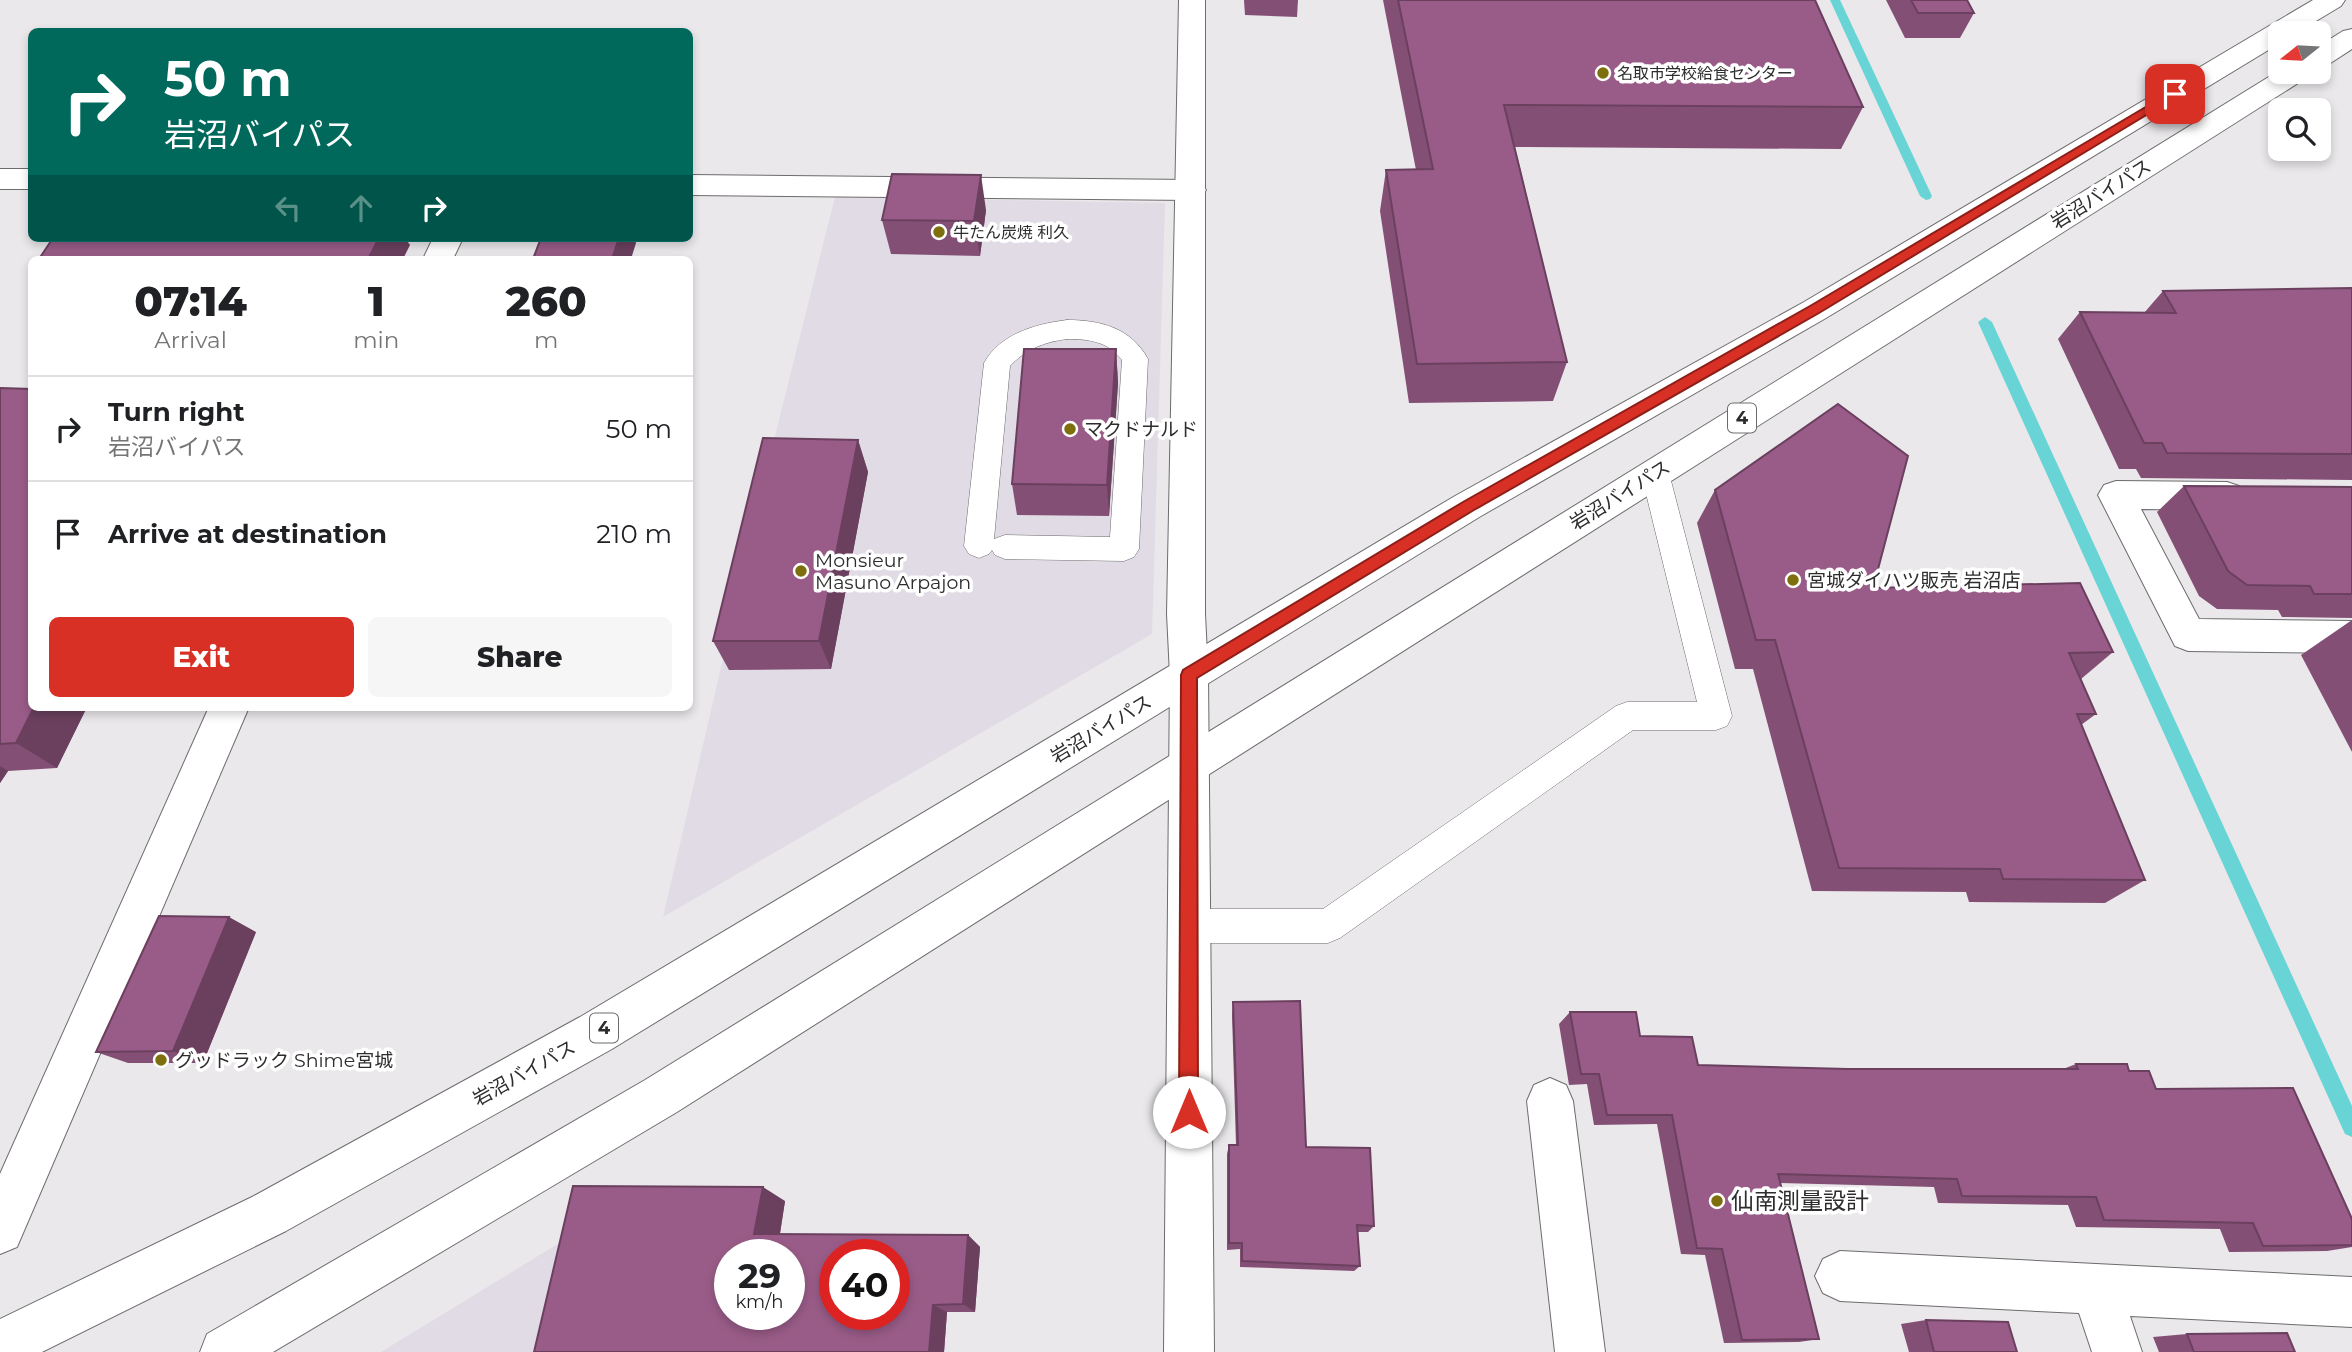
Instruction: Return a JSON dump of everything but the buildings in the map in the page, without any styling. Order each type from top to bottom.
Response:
[{"type":"main road","points":[[1189,1352],[1189,675],[1186,614],[1192,0]]},
{"type":"main road","name":"岩沼バイパス","points":[[0,1346],[269,1214],[596,1033],[1468,506],[1815,310],[2332,0]]},
{"type":"main road","points":[[2331,50],[2352,37]]},
{"type":"main road","name":"岩沼バイパス","points":[[225,1352],[661,1097],[2277,84]]},
{"type":"main road","points":[[0,179],[28,179]]},
{"type":"main road","points":[[693,185],[1191,190]]},
{"type":"main road","points":[[2255,496],[2116,495],[2188,635],[2352,637]]},
{"type":"main road","points":[[0,1230],[227,711]]},
{"type":"main road","points":[[1550,1101],[1580,1352]]},
{"type":"main road","points":[[1840,1276],[2352,1302]]},
{"type":"main road","points":[[2096,1288],[2117,1352]]},
{"type":"lane","points":[[1091,331],[1111,335],[1129,346],[1135,359],[1124,549],[992,547],[997,363],[1024,340],[1047,332],[1091,331]]},
{"type":"lane","points":[[1189,926],[1328,926],[1627,716],[1716,716],[1655,473]]},
{"type":"shaded area","points":[[835,197],[1165,203],[1152,634],[663,917],[773,444]]},
{"type":"shaded area","points":[[592,1223],[565,1352],[381,1352]]},
{"type":"waterway","points":[[1835,0],[1926,196]]},
{"type":"waterway","points":[[1985,322],[2352,1127]]},
{"type":"place","name":"名取市学校給食センター","points":[[1603,73]]},
{"type":"place","name":"牛たん炭焼 利久","points":[[939,232]]},
{"type":"place","name":"マクドナルド","points":[[1070,429]]},
{"type":"place","name":"Monsieur Masuno Arpajon","points":[[801,571]]},
{"type":"place","name":"宮城ダイハツ販売 岩沼店","points":[[1793,580]]},
{"type":"place","name":"グッドラック Shime宮城","points":[[161,1060]]},
{"type":"place","name":"仙南測量設計","points":[[1717,1201]]},
{"type":"route","points":[[1189,1112],[1189,675],[1468,506],[1815,310],[2175,94]]}]
